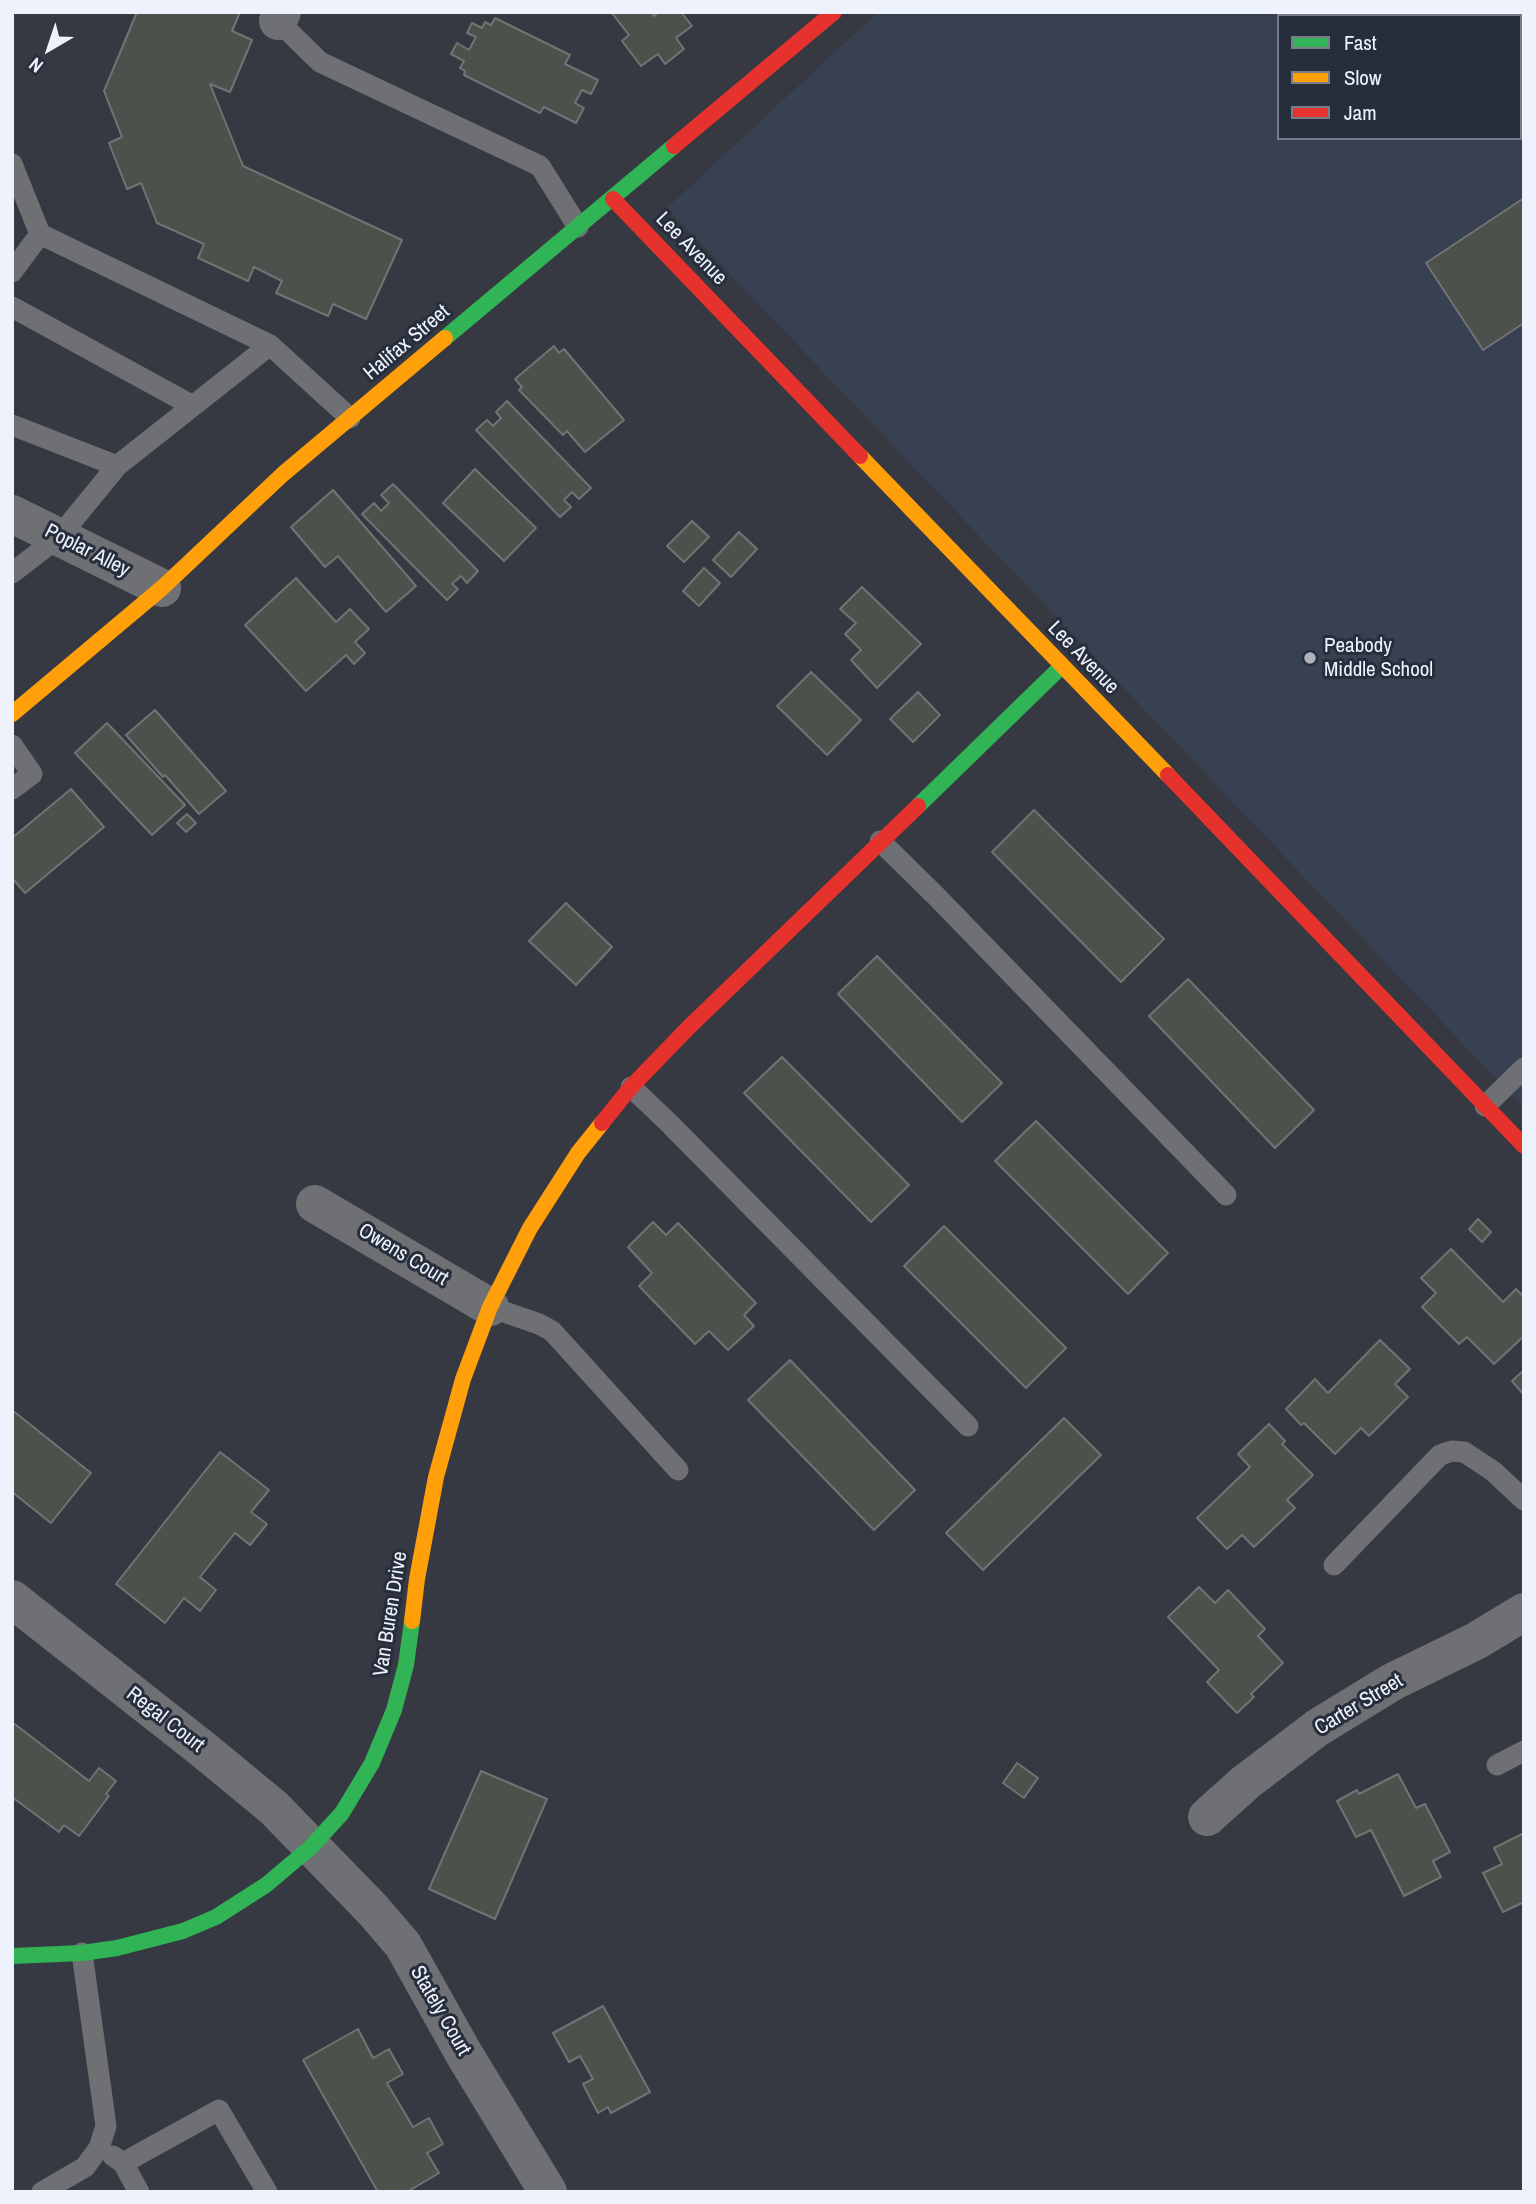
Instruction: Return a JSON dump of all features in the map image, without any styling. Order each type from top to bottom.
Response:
[{"type":"street","name":"Halifax Street","points":[[12,714],[162,588],[283,474],[834,12]]},
{"type":"street","name":"Lee Avenue","points":[[613,199],[1524,1146]]},
{"type":"street","name":"Poplar Alley","points":[[12,513],[162,588]]},
{"type":"street","name":"Van Buren Drive","points":[[12,1956],[82,1953],[117,1948],[183,1931],[216,1917],[266,1885],[311,1847],[342,1813],[372,1763],[394,1710],[406,1665],[417,1579],[436,1478],[463,1379],[490,1307],[530,1228],[578,1153],[631,1087],[688,1028],[1062,666]]},
{"type":"street","name":"Owens Court","points":[[315,1204],[490,1307]]},
{"type":"street","name":"Regal Court","points":[[12,1599],[274,1808],[311,1847]]},
{"type":"street","name":"Carter Street","points":[[1207,1817],[1246,1782],[1317,1728],[1392,1682],[1476,1641],[1524,1612]]},
{"type":"street","name":"Stately Court","points":[[311,1847],[403,1945],[464,2054],[548,2192]]},
{"type":"lane","points":[[280,17],[320,62],[540,166],[578,227]]},
{"type":"lane","points":[[12,164],[40,234],[270,345],[350,418]]},
{"type":"lane","points":[[12,272],[40,234]]},
{"type":"lane","points":[[12,307],[193,406]]},
{"type":"lane","points":[[12,573],[59,537],[117,466],[270,345]]},
{"type":"lane","points":[[12,425],[117,466]]},
{"type":"lane","points":[[12,745],[32,774],[12,789]]},
{"type":"lane","points":[[880,841],[1226,1195]]},
{"type":"lane","points":[[1485,1106],[1524,1068]]},
{"type":"lane","points":[[631,1087],[968,1426]]},
{"type":"lane","points":[[490,1307],[552,1331],[678,1471]]},
{"type":"lane","points":[[1334,1565],[1440,1455],[1452,1451],[1464,1452],[1493,1471],[1524,1500]]},
{"type":"lane","points":[[1497,1765],[1524,1751]]},
{"type":"lane","points":[[42,2192],[85,2167],[99,2148],[106,2126],[82,1953]]},
{"type":"lane","points":[[123,2163],[219,2110],[267,2192]]},
{"type":"lane","points":[[99,2148],[123,2163],[139,2192]]},
{"type":"shaded area","name":"Peabody Middle School","points":[[878,12],[1524,12],[1524,1108],[667,208]]},
{"type":"building","points":[[137,12],[240,12],[232,31],[252,40],[230,92],[210,84],[243,166],[402,240],[366,319],[333,304],[328,316],[276,293],[282,281],[254,267],[248,281],[198,258],[204,244],[157,223],[141,183],[127,189],[109,143],[122,137],[104,91]]},
{"type":"building","points":[[611,12],[652,12],[654,16],[659,12],[681,12],[692,26],[676,38],[684,49],[665,64],[658,54],[641,66],[622,41],[629,35]]},
{"type":"building","points":[[495,18],[570,55],[565,64],[598,80],[591,94],[582,90],[575,103],[584,108],[576,123],[544,107],[540,113],[464,75],[465,71],[460,68],[464,61],[451,54],[457,43],[469,50],[476,37],[467,33],[472,23],[482,28],[485,22],[491,25]]},
{"type":"building","points":[[1524,198],[1524,323],[1483,350],[1426,263]]},
{"type":"building","points":[[554,346],[559,353],[564,349],[624,420],[585,452],[567,431],[563,435],[519,390],[522,387],[515,379]]},
{"type":"building","points":[[507,401],[591,488],[579,499],[572,492],[564,500],[571,507],[560,517],[476,430],[487,420],[493,426],[501,418],[496,412]]},
{"type":"building","points":[[475,469],[536,528],[504,561],[443,503]]},
{"type":"building","points":[[393,484],[478,571],[467,583],[461,576],[452,584],[458,589],[447,600],[362,514],[374,503],[381,511],[389,503],[381,495]]},
{"type":"building","points":[[333,490],[416,586],[386,612],[338,556],[325,567],[291,527]]},
{"type":"building","points":[[692,521],[709,537],[684,562],[667,546]]},
{"type":"building","points":[[739,532],[757,549],[731,577],[713,560]]},
{"type":"building","points":[[704,568],[720,583],[699,606],[683,591]]},
{"type":"building","points":[[296,578],[336,622],[350,609],[369,629],[355,642],[365,653],[354,664],[346,655],[306,691],[245,625]]},
{"type":"building","points":[[862,587],[921,644],[877,688],[851,660],[861,650],[845,634],[856,623],[840,609]]},
{"type":"building","points":[[811,672],[861,720],[827,755],[777,706]]},
{"type":"building","points":[[918,692],[940,715],[913,742],[890,719]]},
{"type":"building","points":[[155,710],[226,791],[199,814],[126,735]]},
{"type":"building","points":[[107,723],[185,805],[152,835],[75,753]]},
{"type":"building","points":[[71,789],[104,827],[25,893],[12,878],[12,838]]},
{"type":"building","points":[[1034,810],[1164,939],[1121,982],[992,852]]},
{"type":"building","points":[[187,814],[196,823],[186,832],[177,823]]},
{"type":"building","points":[[566,903],[612,947],[576,985],[529,941]]},
{"type":"building","points":[[877,956],[1002,1083],[962,1122],[838,994]]},
{"type":"building","points":[[1188,979],[1314,1110],[1275,1148],[1149,1016]]},
{"type":"building","points":[[782,1057],[909,1185],[871,1222],[744,1093]]},
{"type":"building","points":[[1036,1121],[1168,1253],[1128,1294],[995,1161]]},
{"type":"building","points":[[1478,1219],[1491,1232],[1482,1242],[1469,1229]]},
{"type":"building","points":[[653,1222],[666,1235],[678,1223],[756,1303],[744,1315],[754,1326],[728,1350],[709,1331],[695,1344],[639,1286],[652,1273],[628,1247]]},
{"type":"building","points":[[944,1226],[1066,1348],[1026,1388],[904,1266]]},
{"type":"building","points":[[1451,1249],[1503,1302],[1516,1289],[1524,1297],[1524,1336],[1494,1364],[1467,1337],[1459,1344],[1422,1307],[1436,1293],[1421,1278]]},
{"type":"building","points":[[1380,1340],[1410,1369],[1395,1384],[1408,1397],[1369,1436],[1361,1428],[1335,1454],[1286,1409],[1315,1379],[1328,1393]]},
{"type":"building","points":[[790,1360],[915,1490],[874,1530],[748,1400]]},
{"type":"building","points":[[1524,1370],[1524,1395],[1512,1381]]},
{"type":"building","points":[[12,1410],[91,1473],[51,1523],[12,1492]]},
{"type":"building","points":[[1064,1418],[1101,1455],[983,1570],[946,1533]]},
{"type":"building","points":[[1269,1424],[1285,1441],[1282,1444],[1313,1475],[1287,1500],[1295,1508],[1254,1547],[1242,1535],[1227,1549],[1197,1518],[1250,1467],[1238,1454]]},
{"type":"building","points":[[220,1452],[269,1490],[251,1512],[267,1524],[250,1545],[235,1533],[200,1577],[216,1590],[200,1611],[184,1598],[165,1623],[116,1584]]},
{"type":"building","points":[[1199,1587],[1215,1603],[1228,1590],[1265,1629],[1258,1636],[1283,1663],[1251,1694],[1254,1697],[1237,1713],[1207,1682],[1219,1670],[1168,1617]]},
{"type":"building","points":[[12,1722],[89,1781],[99,1768],[116,1781],[106,1794],[109,1796],[79,1836],[64,1825],[59,1832],[12,1797]]},
{"type":"building","points":[[1017,1763],[1038,1778],[1024,1798],[1003,1783]]},
{"type":"building","points":[[481,1771],[547,1799],[495,1919],[429,1889]]},
{"type":"building","points":[[1398,1774],[1416,1808],[1425,1804],[1450,1852],[1433,1861],[1441,1877],[1404,1896],[1371,1830],[1356,1837],[1337,1801],[1357,1790],[1359,1794]]},
{"type":"building","points":[[1524,1833],[1524,1902],[1503,1912],[1483,1873],[1502,1864],[1494,1848]]},
{"type":"building","points":[[603,2006],[650,2092],[611,2113],[608,2107],[598,2113],[583,2084],[593,2079],[580,2056],[569,2062],[553,2033]]},
{"type":"building","points":[[358,2029],[373,2058],[389,2049],[403,2074],[387,2083],[413,2127],[429,2118],[443,2144],[427,2153],[439,2173],[407,2192],[378,2192],[303,2060]]},
{"type":"traffic: fast","points":[[445,338],[674,146]]},
{"type":"traffic: fast","points":[[918,806],[1062,666]]},
{"type":"traffic: fast","points":[[12,1956],[82,1953],[117,1948],[183,1931],[216,1917],[266,1885],[311,1847],[342,1813],[372,1763],[394,1710],[406,1665],[412,1621]]},
{"type":"traffic: slow","points":[[12,714],[162,588],[283,474],[445,338]]},
{"type":"traffic: slow","points":[[860,456],[1168,775]]},
{"type":"traffic: slow","points":[[412,1621],[436,1477],[463,1379],[490,1307],[530,1228],[578,1153],[602,1123]]},
{"type":"traffic: jam","points":[[674,146],[834,12]]},
{"type":"traffic: jam","points":[[613,199],[860,456]]},
{"type":"traffic: jam","points":[[1168,775],[1524,1146]]},
{"type":"traffic: jam","points":[[602,1123],[631,1087],[688,1028],[918,806]]},
{"type":"place","name":"Peabody Middle School","points":[[1310,658]]}]
